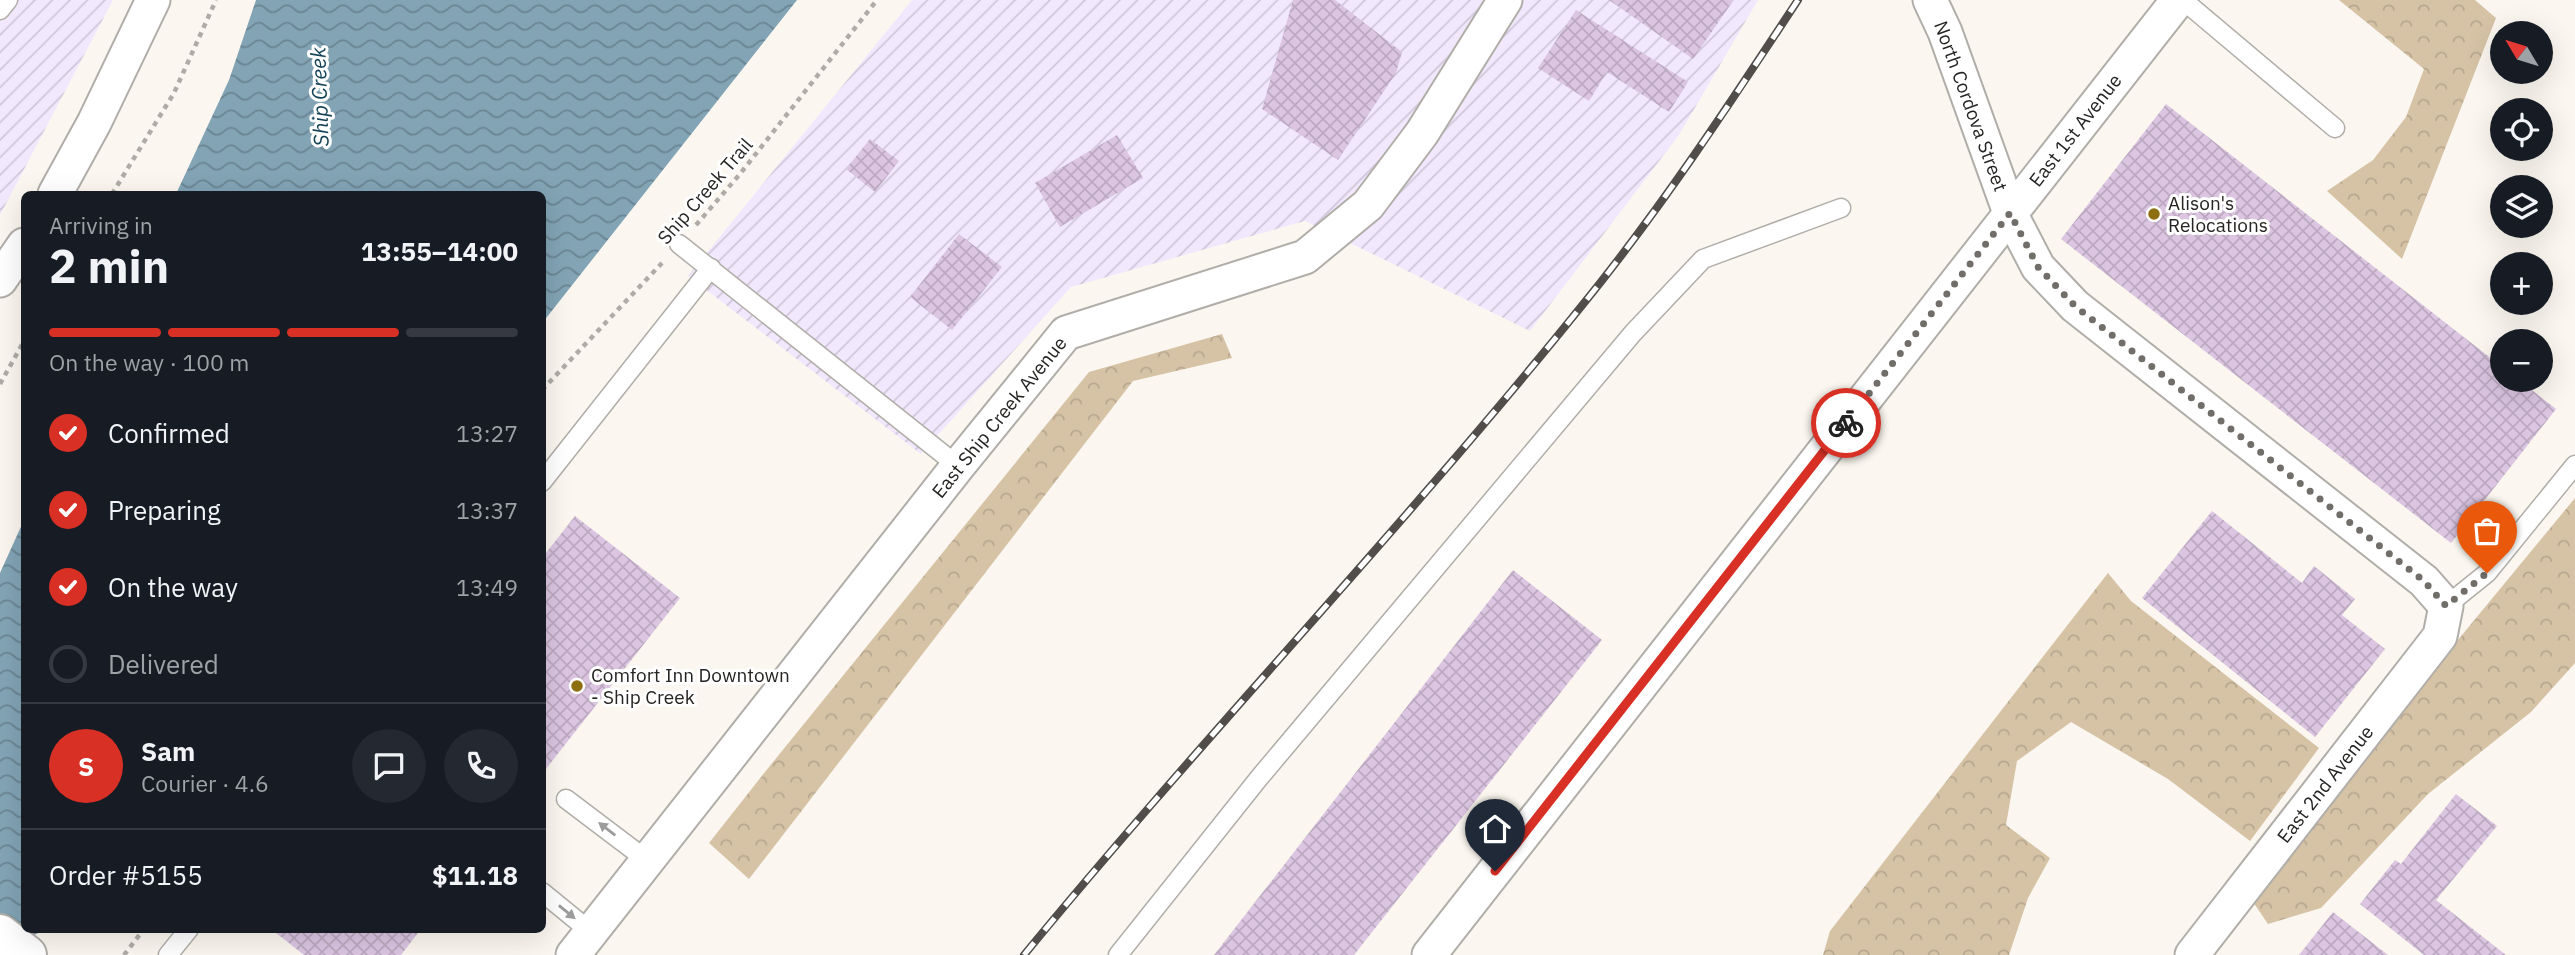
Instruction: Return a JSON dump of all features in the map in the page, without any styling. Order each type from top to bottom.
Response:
[{"type":"main road","points":[[0,934],[27,955]]},
{"type":"street","points":[[57,191],[94,123],[153,0]]},
{"type":"street","name":"East Ship Creek Avenue","points":[[582,943],[1066,333],[1305,257],[1368,205],[1422,133],[1505,0]]},
{"type":"street","name":"North Cordova Street","points":[[1930,0],[1945,32],[2010,213],[2038,267],[2075,306],[2424,581],[2446,606]]},
{"type":"street","name":"East 1st Avenue","points":[[1429,955],[2178,0]]},
{"type":"street","points":[[0,280],[21,249]]},
{"type":"street","name":"East 2nd Avenue","points":[[2192,955],[2440,636],[2446,606]]},
{"type":"lane","points":[[0,10],[8,0]]},
{"type":"lane","points":[[2183,0],[2335,128]]},
{"type":"lane","points":[[1118,955],[1259,778],[1633,333],[1703,259],[1841,208]]},
{"type":"lane","points":[[679,244],[958,466]]},
{"type":"lane","points":[[546,477],[711,268]]},
{"type":"lane","points":[[2446,606],[2487,573],[2575,465]]},
{"type":"lane","points":[[566,799],[648,861]]},
{"type":"lane","points":[[546,897],[582,943]]},
{"type":"lane","points":[[168,955],[186,933]]},
{"type":"path","points":[[114,191],[174,93],[216,0]]},
{"type":"path","name":"Ship Creek Trail","points":[[546,386],[679,244],[740,174],[877,0]]},
{"type":"path","points":[[0,384],[21,346]]},
{"type":"path","points":[[124,955],[141,933]]},
{"type":"shaded area","points":[[0,0],[113,0],[0,215]]},
{"type":"shaded area","points":[[912,0],[1758,0],[1679,135],[1530,331],[1305,221],[1071,287],[921,454],[688,276]]},
{"type":"green space","points":[[2339,0],[2475,0],[2496,18],[2495,21],[2490,21],[2490,33],[2402,259],[2327,191],[2373,160],[2406,117],[2424,69]]},
{"type":"green space","points":[[1222,334],[1232,358],[1133,381],[749,879],[709,843],[1089,372]]},
{"type":"green space","points":[[2575,498],[2575,663],[2531,712],[2428,794],[2321,908],[2268,924],[2251,899],[2302,829]]},
{"type":"green space","points":[[2108,573],[2131,601],[2319,748],[2250,841],[2168,779],[2071,722],[2017,761],[2006,825],[2050,858],[2028,898],[2009,955],[1823,955],[1830,931]]},
{"type":"water","name":"Ship Creek","points":[[256,0],[797,0],[546,318],[546,191],[177,191],[229,80]]},
{"type":"water","points":[[21,527],[21,933],[38,933],[0,949],[0,573]]},
{"type":"building","points":[[1293,0],[1335,0],[1402,52],[1396,73],[1338,160],[1262,109]]},
{"type":"building","points":[[1609,0],[1731,0],[1733,1],[1693,59]]},
{"type":"building","points":[[1576,10],[1688,82],[1669,112],[1607,72],[1589,101],[1538,68]]},
{"type":"building","points":[[2166,104],[2490,358],[2490,392],[2534,392],[2556,409],[2451,543],[2061,239]]},
{"type":"building","points":[[1117,135],[1143,178],[1060,227],[1035,183]]},
{"type":"building","points":[[870,139],[899,161],[875,192],[846,169]]},
{"type":"building","points":[[959,234],[1002,267],[952,330],[910,297]]},
{"type":"building","points":[[2212,511],[2302,583],[2314,566],[2355,599],[2342,615],[2385,649],[2315,737],[2142,598]]},
{"type":"building","name":"Comfort Inn Downtown - Ship Creek","points":[[575,516],[680,598],[546,769],[546,553]]},
{"type":"building","points":[[1513,570],[1602,640],[1354,955],[1214,955]]},
{"type":"building","points":[[2456,794],[2497,826],[2436,900],[2506,955],[2424,955],[2360,904],[2395,860],[2401,864]]},
{"type":"building","points":[[2333,912],[2388,955],[2299,955]]},
{"type":"building","points":[[276,933],[418,933],[401,955],[304,955]]},
{"type":"railway","points":[[1024,955],[1162,792],[1443,471],[1610,271],[1720,118],[1798,0]]},
{"type":"way so far","points":[[1846,423],[2010,213],[2038,267],[2075,306],[2424,581],[2446,606],[2487,573]]},
{"type":"place","name":"Alison's Relocations","points":[[2154,214]]},
{"type":"place","name":"Comfort Inn Downtown - Ship Creek","points":[[577,686]]},
{"type":"route","points":[[1495,871],[1846,423]]}]
